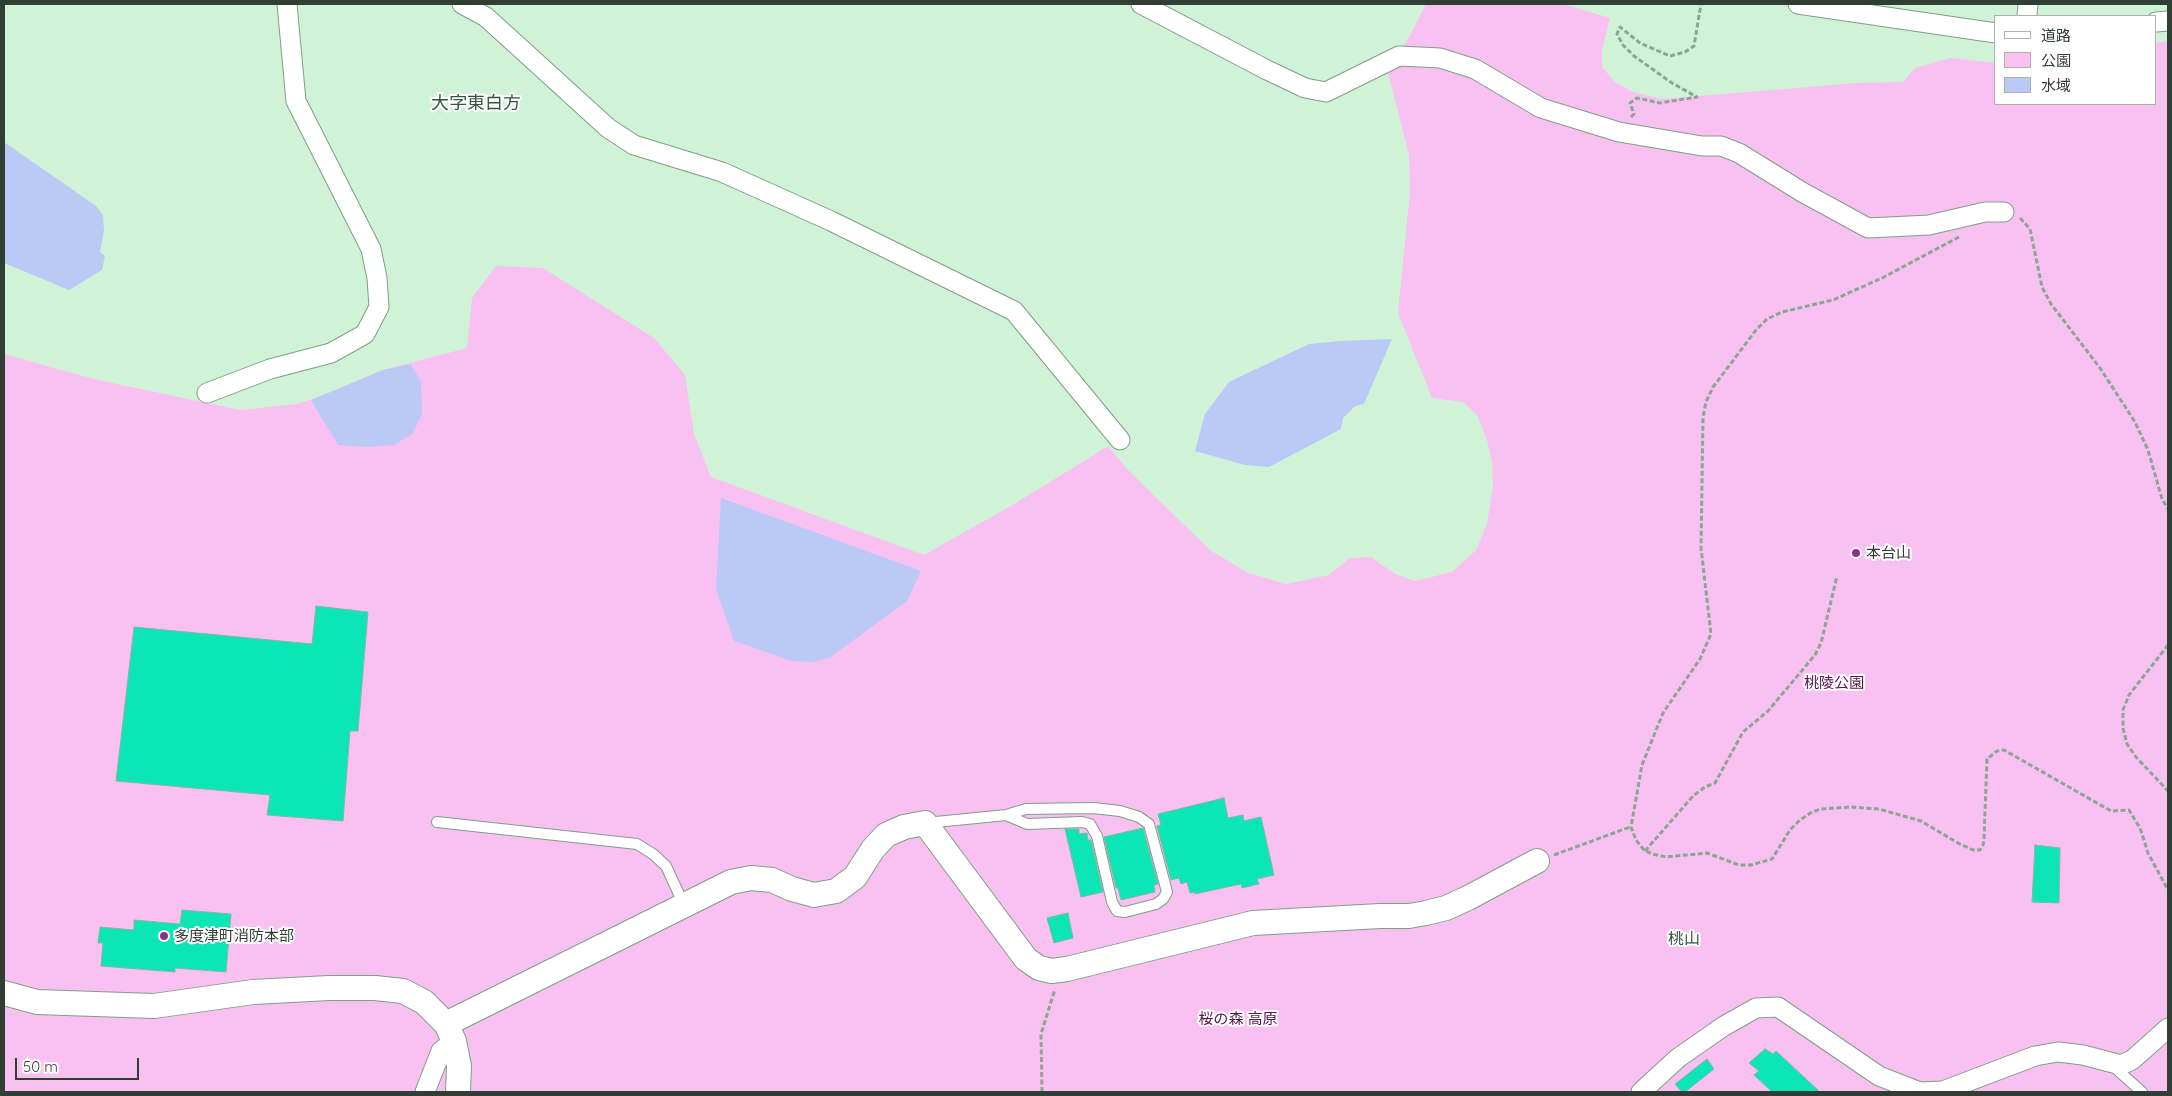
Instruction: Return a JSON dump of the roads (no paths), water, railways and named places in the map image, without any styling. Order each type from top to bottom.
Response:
[{"type":"street","points":[[207,393],[270,369],[331,354],[365,334],[379,307],[377,278],[371,249],[296,101],[288,4]]},
{"type":"street","points":[[462,4],[486,17],[608,128],[634,145],[722,172],[831,221],[1014,311],[1120,440]]},
{"type":"street","points":[[1141,4],[1267,70],[1306,88],[1326,92],[1399,56],[1440,58],[1475,68],[1541,108],[1614,131],[1702,146],[1721,146],[1739,152],[1802,192],[1868,228],[1929,224],[1985,212],[2004,212]]},
{"type":"street","points":[[1798,4],[1994,33]]},
{"type":"street","points":[[425,1092],[440,1051],[450,1032],[684,905],[731,882],[751,878],[772,880],[792,889],[814,895],[836,891],[855,877],[873,849],[886,835],[904,827],[925,824],[1026,959],[1039,968],[1052,971],[1253,923],[1409,916],[1426,913],[1446,908],[1468,898],[1537,861]]},
{"type":"street","points":[[4,993],[37,1002],[154,1006],[253,992],[329,988],[375,988],[403,991],[424,1002],[450,1032],[459,1066],[458,1092]]},
{"type":"street","points":[[1641,1092],[1678,1058],[1724,1026],[1756,1008],[1778,1007],[1879,1076],[1920,1092],[1943,1091],[2035,1056],[2058,1052],[2082,1054],[2121,1064],[2132,1060],[2168,1028]]},
{"type":"lane","points":[[925,824],[1006,815],[1026,809],[1093,808],[1120,811],[1139,816],[1149,824],[1167,892],[1163,899],[1156,904],[1125,912],[1117,911],[1112,902],[1097,836],[1090,824],[1082,822],[1027,824],[1006,815]]},
{"type":"lane","points":[[437,822],[637,844],[653,854],[666,866],[684,905]]},
{"type":"lane","points":[[2108,1062],[2142,1092]]},
{"type":"water","points":[[4,142],[96,206],[103,215],[104,231],[100,252],[105,256],[102,270],[69,290],[4,263]]},
{"type":"water","points":[[1392,339],[1364,404],[1355,406],[1343,418],[1341,429],[1269,467],[1245,465],[1195,451],[1205,414],[1229,382],[1309,344]]},
{"type":"water","points":[[411,364],[421,382],[422,415],[412,434],[394,445],[368,447],[338,445],[311,400],[383,370]]},
{"type":"water","points":[[721,498],[921,571],[907,601],[829,658],[813,662],[792,661],[734,641],[716,589]]},
{"type":"place","name":"本台山","points":[[1856,553]]},
{"type":"place","name":"多度津町消防本部","points":[[164,936]]},
{"type":"district","name":"大字東白方","points":[[476,104]]},
{"type":"district","name":"桃山","points":[[1684,939]]},
{"type":"park label","name":"桃陵公園","points":[[1834,683]]},
{"type":"park label","name":"桜の森 高原","points":[[1238,1019]]}]
